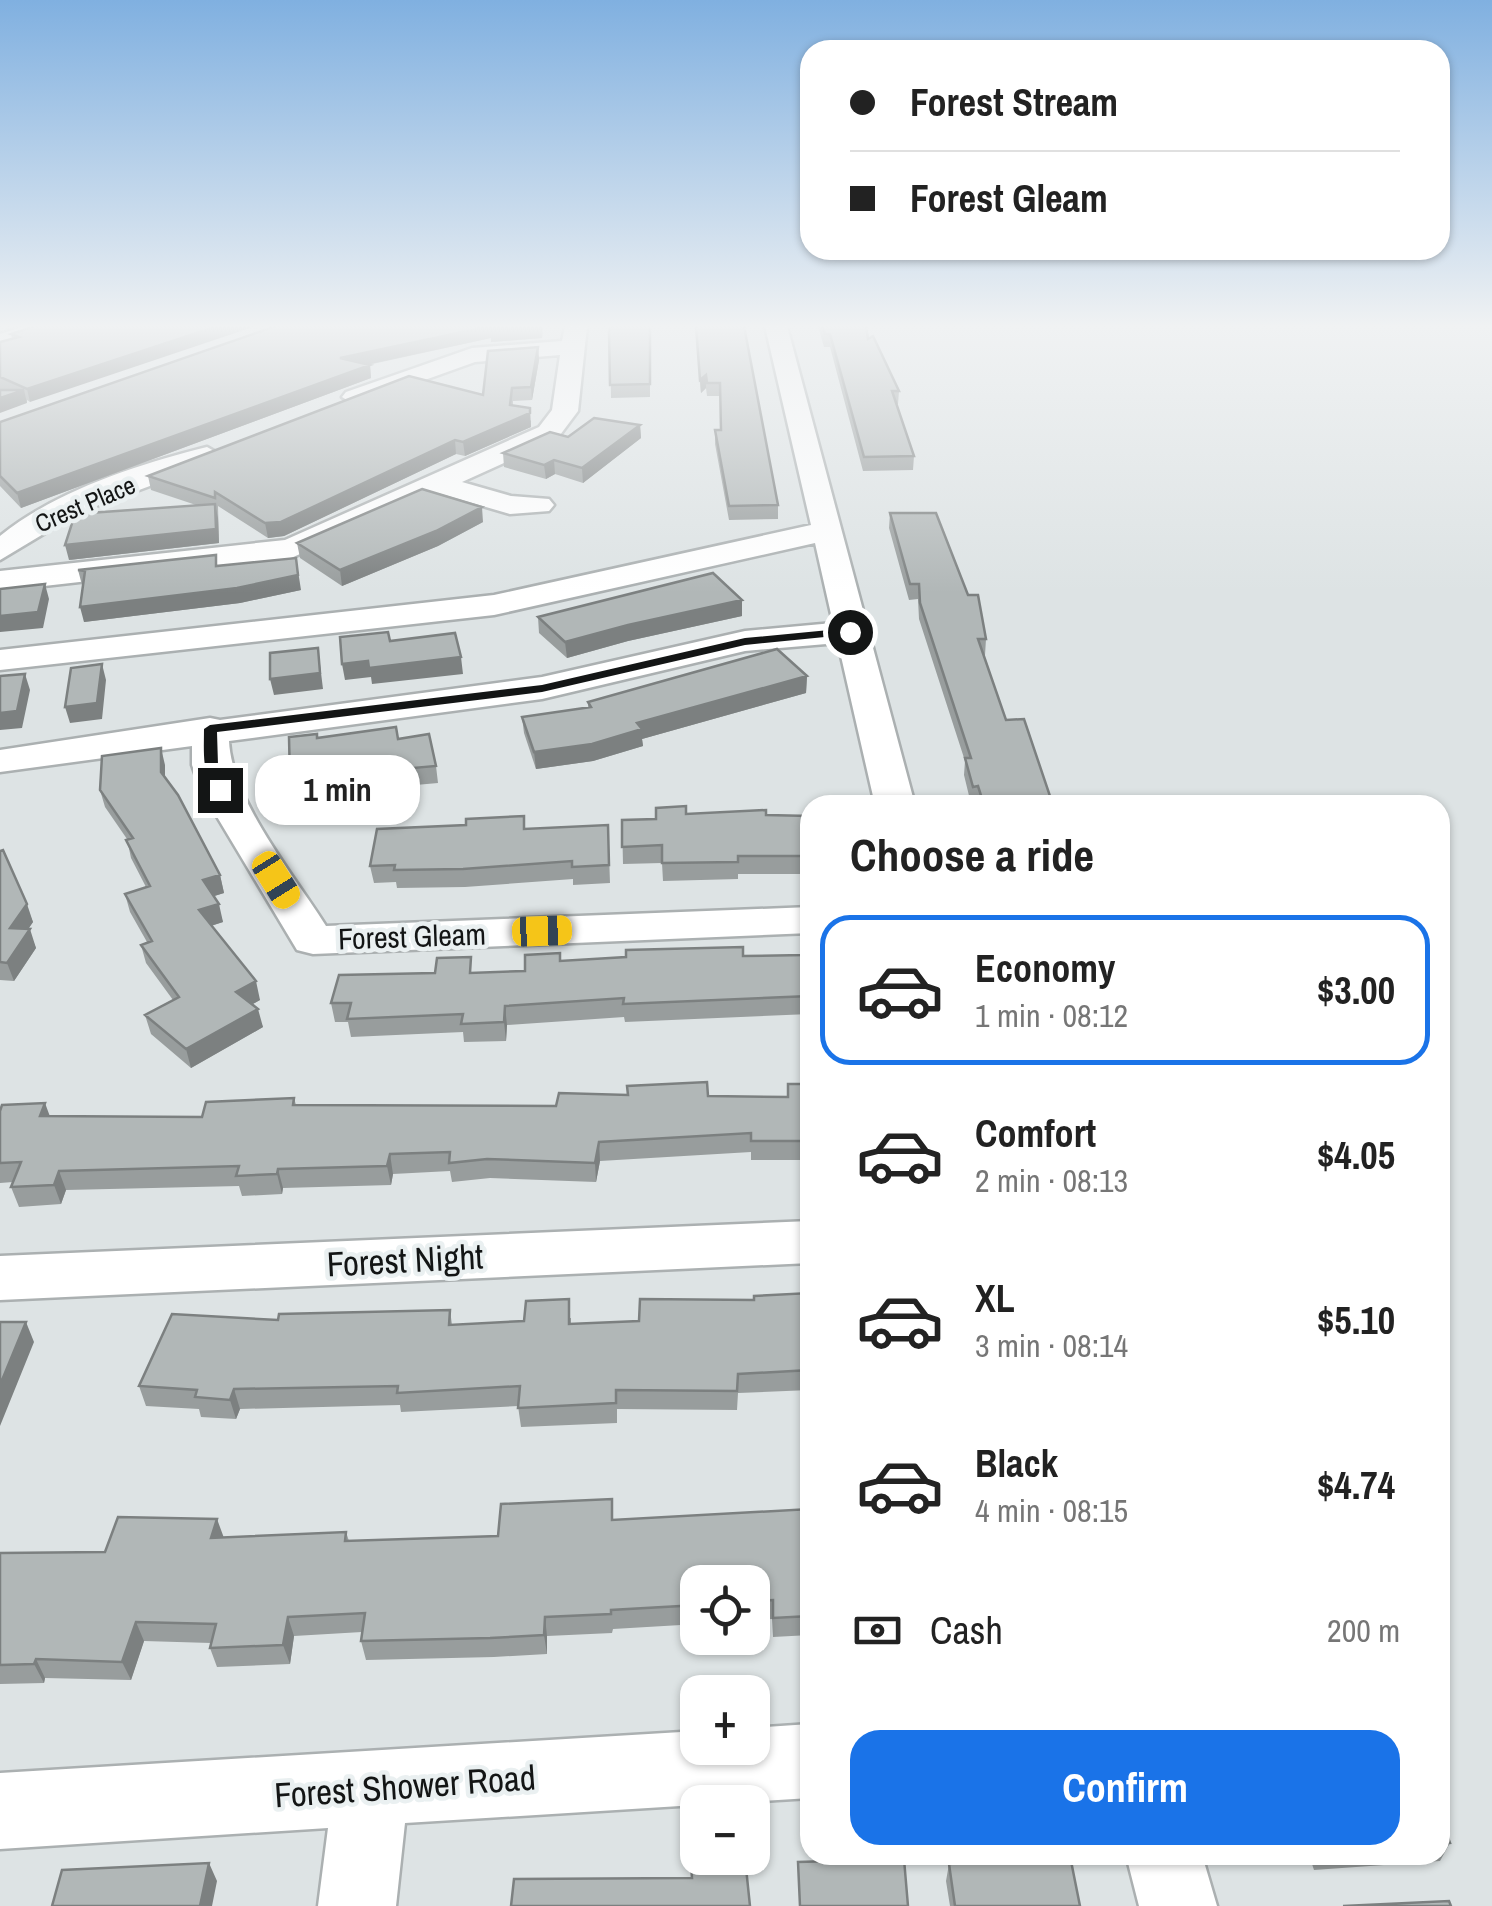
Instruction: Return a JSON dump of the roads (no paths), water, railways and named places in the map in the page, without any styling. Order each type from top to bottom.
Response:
[{"type":"street","points":[[0,582],[291,549],[548,433],[560,415]]},
{"type":"street","points":[[798,415],[892,795]]},
{"type":"street","name":"Crest Place","points":[[0,551],[18,533],[52,516],[231,446]]},
{"type":"street","points":[[437,484],[510,505],[540,506]]},
{"type":"street","points":[[0,660],[494,605],[826,531]]},
{"type":"street","points":[[0,761],[210,729],[542,688],[745,641],[850,632]]},
{"type":"street","name":"Forest Gleam","points":[[210,729],[211,765],[220,790],[313,940],[800,920]]},
{"type":"street","name":"Forest Night","points":[[0,1278],[800,1242]]},
{"type":"street","name":"Forest Shower Road","points":[[0,1812],[800,1762]]},
{"type":"street","points":[[356,1906],[371,1787]]},
{"type":"street","points":[[1167,1865],[1178,1906]]}]
